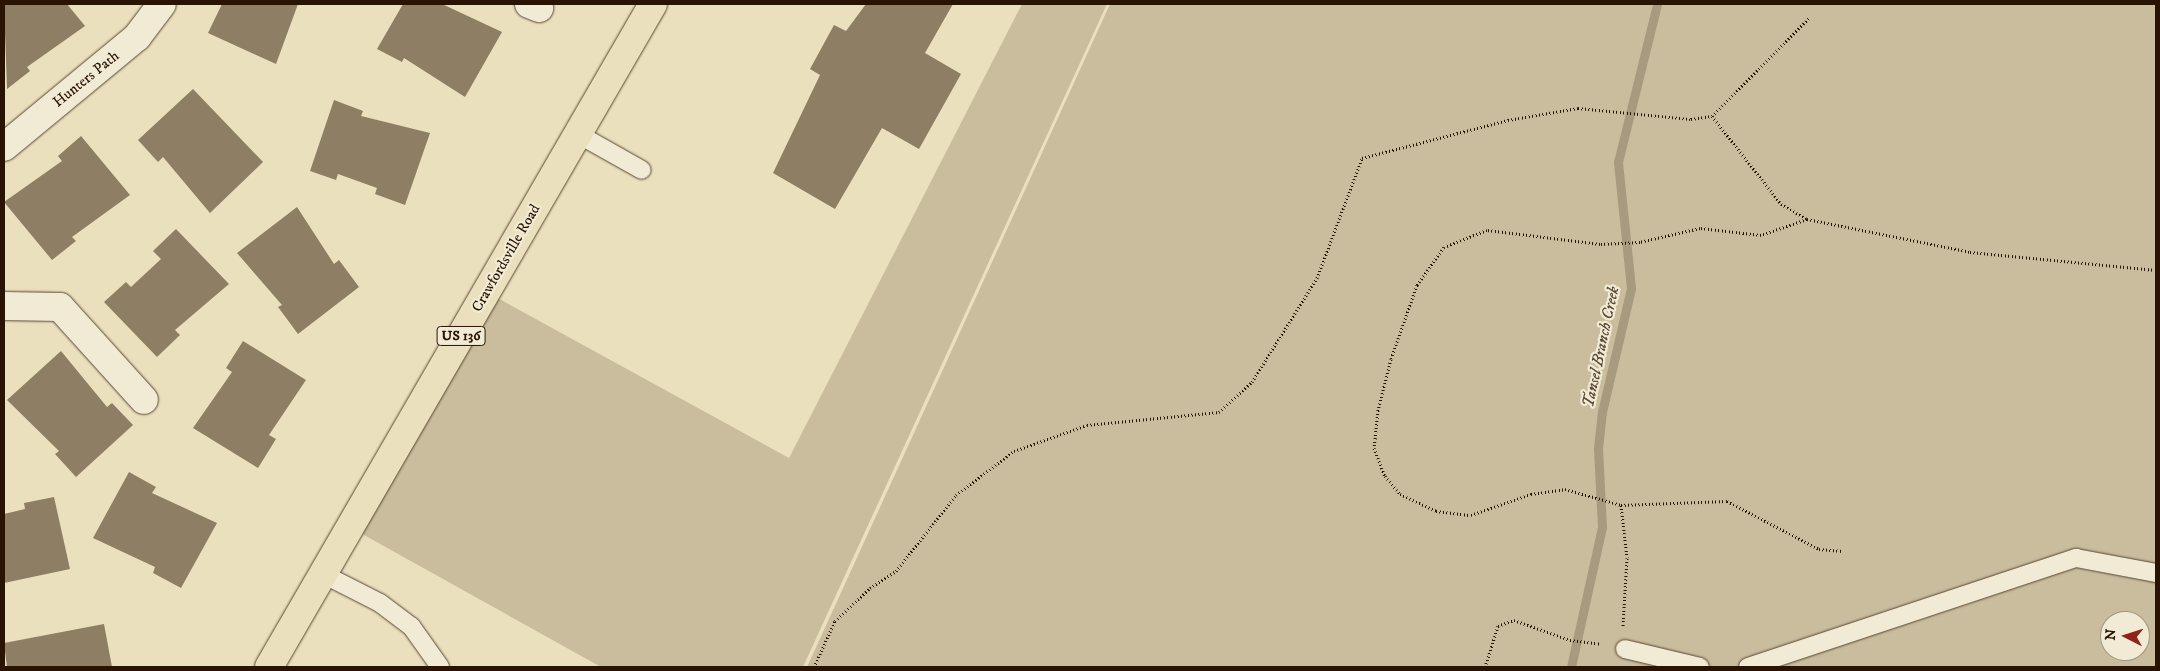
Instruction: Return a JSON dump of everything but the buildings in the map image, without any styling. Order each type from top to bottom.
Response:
[{"type":"main road","name":"Crawfordsville Road","points":[[269,667],[653,4]]},
{"type":"street","name":"Hunters Path","points":[[4,147],[137,37],[162,4]]},
{"type":"street","points":[[4,306],[60,306],[144,400]]},
{"type":"lane","points":[[578,134],[642,170]]},
{"type":"lane","points":[[1748,667],[2076,558],[2156,573]]},
{"type":"lane","points":[[323,574],[380,603],[412,626],[440,667]]},
{"type":"lane","points":[[1625,649],[1700,667]]},
{"type":"path","points":[[814,667],[835,621],[896,571],[956,495],[1014,452],[1087,424],[1219,412],[1252,382],[1317,278],[1362,158],[1508,120],[1578,108],[1617,109],[1667,115],[1690,120],[1712,116],[1810,18]]},
{"type":"path","points":[[1712,116],[1781,204],[1807,218],[1970,252],[2156,270]]},
{"type":"path","points":[[1807,218],[1761,235],[1700,228],[1640,242],[1600,244],[1487,230],[1444,248],[1417,285],[1391,360],[1378,410],[1374,448],[1385,476],[1400,494],[1436,511],[1471,515],[1531,494],[1564,489],[1610,499],[1621,505],[1727,501],[1819,549],[1843,551]]},
{"type":"path","points":[[1621,505],[1627,558],[1625,649]]},
{"type":"path","points":[[1485,667],[1498,626],[1514,620],[1570,640],[1603,644]]},
{"type":"shaded area","points":[[1022,4],[1107,4],[803,667],[601,667],[355,530],[494,296],[789,458]]},
{"type":"shaded area","points":[[1110,4],[2156,4],[2156,667],[807,667]]},
{"type":"waterway","name":"Tansel Branch Creek","points":[[1571,667],[1602,527],[1598,449],[1602,412],[1631,288],[1618,162],[1657,4]]}]
